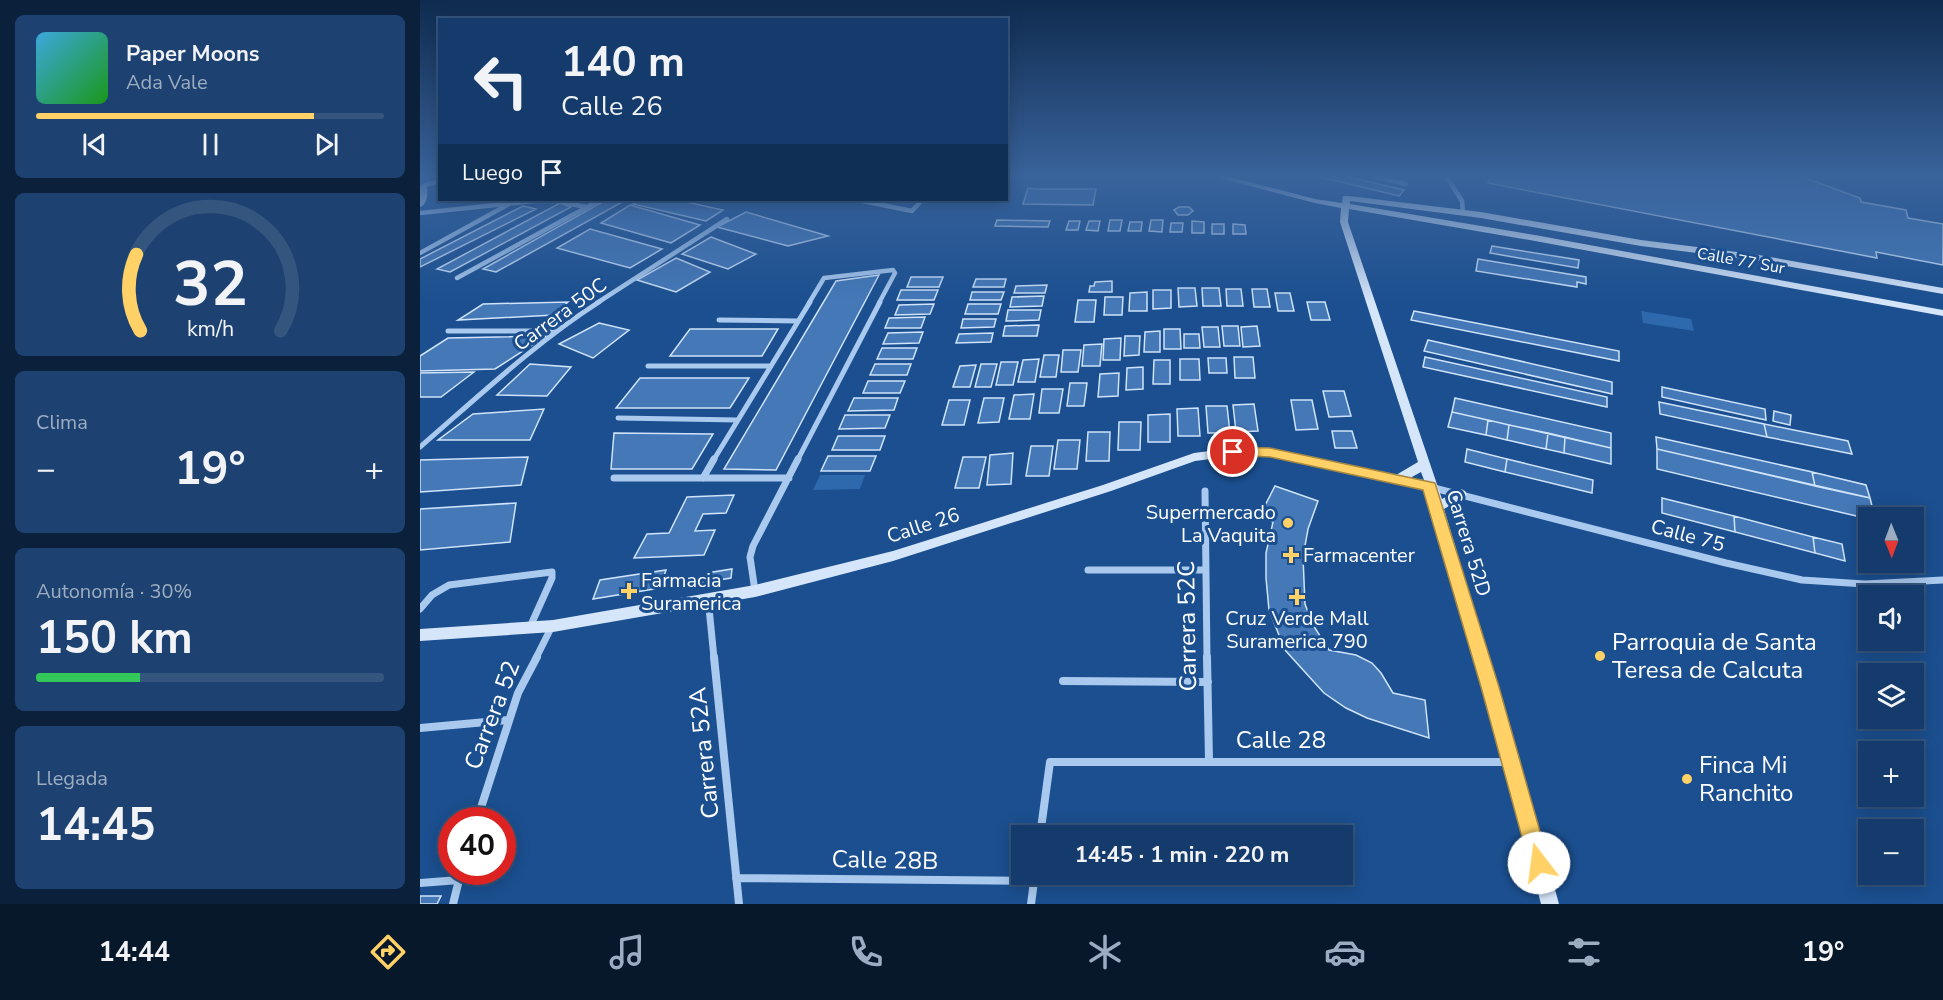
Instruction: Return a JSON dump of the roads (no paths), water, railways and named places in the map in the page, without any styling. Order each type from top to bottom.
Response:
[{"type":"street","points":[[420,253],[484,218]]},
{"type":"street","points":[[457,278],[566,218]]},
{"type":"street","name":"Carrera 52D","points":[[1344,218],[1425,464],[1512,762],[1550,904]]},
{"type":"street","name":"Calle 77 Sur","points":[[1433,218],[1943,313]]},
{"type":"street","name":"Calle 77 Sur","points":[[1493,218],[1620,240],[1753,257],[1943,291]]},
{"type":"street","name":"Carrera 50C","points":[[420,447],[577,316],[727,219]]},
{"type":"street","points":[[703,478],[824,278],[889,269],[895,273],[753,546],[750,556],[755,591]]},
{"type":"street","points":[[719,320],[798,321]]},
{"type":"street","points":[[448,331],[558,331]]},
{"type":"street","points":[[648,366],[771,366]]},
{"type":"street","points":[[618,418],[738,420]]},
{"type":"street","name":"Calle 26","points":[[420,634],[553,626],[708,597],[755,591],[893,556],[1194,457],[1233,452],[1270,453],[1430,486]]},
{"type":"street","points":[[1398,479],[1425,464]]},
{"type":"street","points":[[614,478],[789,478]]},
{"type":"street","name":"Calle 75","points":[[1430,486],[1726,563],[1802,580],[1866,584],[1943,580]]},
{"type":"street","name":"Carrera 52C","points":[[1205,491],[1209,761]]},
{"type":"street","points":[[1437,507],[1461,494]]},
{"type":"street","points":[[1088,570],[1206,570]]},
{"type":"street","points":[[420,609],[440,589],[449,585],[552,572],[552,578],[529,627]]},
{"type":"street","name":"Carrera 52A","points":[[708,597],[739,904]]},
{"type":"street","name":"Carrera 52","points":[[481,807],[518,693],[553,626]]},
{"type":"street","points":[[1063,681],[1208,682]]},
{"type":"street","points":[[420,728],[508,720]]},
{"type":"street","name":"Calle 28","points":[[1041,825],[1050,762],[1512,762]]},
{"type":"street","name":"Calle 28B","points":[[736,878],[1011,878]]},
{"type":"street","points":[[420,883],[438,879]]},
{"type":"street","points":[[453,904],[458,885]]},
{"type":"street","points":[[1031,904],[1034,885]]},
{"type":"place","name":"Supermercado La Vaquita","points":[[1288,523]]},
{"type":"place","name":"Farmacenter","points":[[1291,555]]},
{"type":"place","name":"Farmacia Suramerica","points":[[629,591]]},
{"type":"place","name":"Cruz Verde Mall Suramerica 790","points":[[1297,597]]},
{"type":"place","name":"Parroquia de Santa Teresa de Calcuta","points":[[1600,656]]},
{"type":"place","name":"Finca Mi Ranchito","points":[[1687,779]]}]
